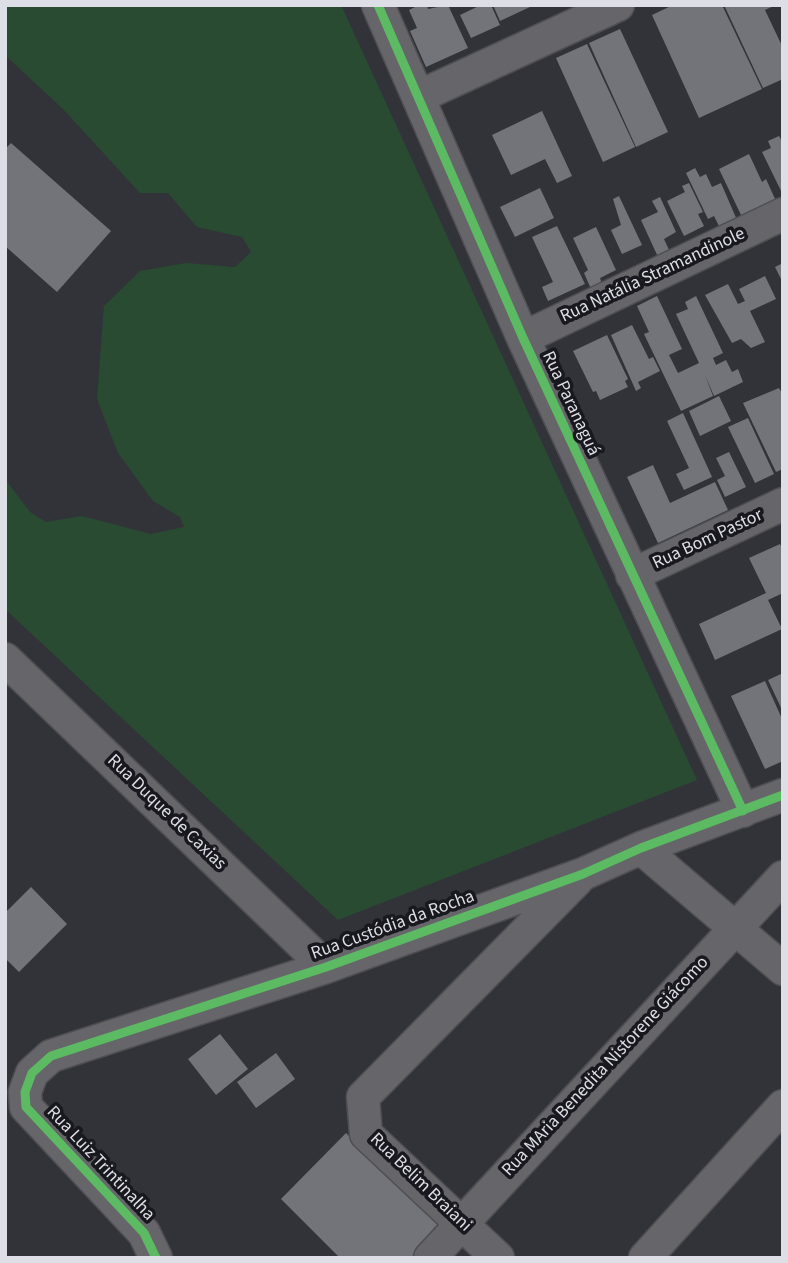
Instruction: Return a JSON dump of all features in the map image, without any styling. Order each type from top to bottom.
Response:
[{"type":"street","name":"Rua Paranaguá","points":[[378,5],[523,338],[743,811]]},
{"type":"street","points":[[418,97],[618,5]]},
{"type":"street","name":"Rua Natália Stramandinole","points":[[523,338],[783,214]]},
{"type":"street","name":"Rua Bom Pastor","points":[[632,575],[783,504]]},
{"type":"street","name":"Rua Duque de Caxias","points":[[5,659],[326,967]]},
{"type":"street","name":"Rua Custódia da Rocha","points":[[25,1092],[32,1073],[51,1056],[326,967],[583,874],[641,848],[783,796]]},
{"type":"street","points":[[641,848],[783,969]]},
{"type":"street","name":"Rua Belim Braiani","points":[[498,1258],[366,1134],[363,1097],[583,874]]},
{"type":"street","name":"Rua MAria Benedita Nistorene Giácomo","points":[[430,1258],[783,877]]},
{"type":"street","name":"Rua Luiz Trintinalha","points":[[25,1092],[26,1107],[144,1233],[156,1258]]},
{"type":"street","points":[[645,1258],[783,1106]]},
{"type":"green space","points":[[7,5],[341,5],[697,780],[338,920],[5,609],[5,479],[30,512],[46,522],[82,516],[151,534],[184,527],[180,517],[153,501],[118,453],[97,399],[104,306],[140,271],[186,263],[235,267],[251,252],[242,237],[197,227],[168,193],[140,193],[63,109],[7,57]]},
{"type":"building","points":[[419,5],[427,5],[428,9],[448,5],[468,48],[426,67],[410,31],[417,28],[409,10]]},
{"type":"building","points":[[481,5],[491,5],[500,25],[471,38],[460,15]]},
{"type":"building","points":[[493,5],[529,5],[530,7],[500,21]]},
{"type":"building","points":[[673,5],[722,5],[762,89],[699,118],[652,15]]},
{"type":"building","points":[[724,5],[776,5],[765,10],[783,48],[783,79],[763,88]]},
{"type":"building","points":[[620,29],[668,132],[636,147],[589,43]]},
{"type":"building","points":[[587,44],[635,147],[603,162],[556,58]]},
{"type":"building","points":[[542,111],[572,176],[557,183],[545,159],[511,175],[492,135]]},
{"type":"building","points":[[779,136],[783,143],[783,195],[762,152],[771,148],[768,141]]},
{"type":"building","points":[[11,143],[111,231],[57,292],[5,246],[5,149]]},
{"type":"building","points":[[749,154],[762,182],[766,179],[776,201],[742,217],[719,169]]},
{"type":"building","points":[[695,168],[700,177],[706,174],[712,187],[721,183],[737,220],[720,228],[714,216],[708,219],[686,173]]},
{"type":"building","points":[[689,183],[703,212],[698,214],[704,226],[684,236],[667,201],[685,192],[682,186]]},
{"type":"building","points":[[540,188],[554,218],[515,237],[500,207]]},
{"type":"building","points":[[619,196],[642,245],[622,254],[611,230],[621,225],[613,199]]},
{"type":"building","points":[[660,197],[676,232],[664,239],[670,252],[658,257],[641,220],[658,212],[652,201]]},
{"type":"building","points":[[557,226],[585,284],[548,301],[542,287],[553,282],[532,237]]},
{"type":"building","points":[[596,227],[616,270],[600,278],[602,284],[591,289],[584,273],[588,270],[573,238]]},
{"type":"building","points":[[783,263],[783,283],[775,267]]},
{"type":"building","points":[[765,276],[776,299],[750,311],[765,342],[751,348],[741,339],[732,343],[705,295],[728,284],[738,304],[745,301],[739,289]]},
{"type":"building","points":[[657,296],[682,349],[669,355],[678,373],[699,363],[676,314],[688,309],[685,302],[696,296],[723,353],[713,358],[716,365],[726,360],[732,372],[738,369],[743,382],[714,396],[705,375],[713,396],[681,411],[644,334],[649,332],[637,306]]},
{"type":"building","points":[[632,325],[649,359],[653,357],[660,371],[638,382],[641,388],[636,391],[611,335]]},
{"type":"building","points":[[607,335],[628,379],[625,381],[628,387],[600,400],[596,391],[593,392],[573,351]]},
{"type":"building","points":[[779,388],[783,395],[783,469],[776,472],[743,403]]},
{"type":"building","points":[[719,396],[731,421],[700,436],[689,411]]},
{"type":"building","points":[[683,413],[712,477],[684,490],[676,474],[689,468],[667,421]]},
{"type":"building","points":[[748,418],[774,474],[755,483],[728,427]]},
{"type":"building","points":[[729,452],[746,487],[725,497],[717,480],[725,476],[716,458]]},
{"type":"building","points":[[653,465],[670,503],[715,482],[728,510],[658,543],[627,477]]},
{"type":"building","points":[[780,544],[783,550],[783,593],[768,600],[782,629],[715,660],[699,624],[766,593],[749,558]]},
{"type":"building","points":[[783,673],[783,712],[768,680]]},
{"type":"building","points":[[765,681],[783,721],[783,761],[765,769],[731,696]]},
{"type":"building","points":[[31,887],[67,924],[19,972],[5,958],[5,913]]},
{"type":"building","points":[[220,1034],[248,1069],[216,1095],[188,1059]]},
{"type":"building","points":[[276,1053],[295,1079],[256,1108],[237,1082]]},
{"type":"building","points":[[346,1133],[449,1235],[427,1258],[340,1258],[281,1199]]},
{"type":"cycle path","points":[[378,5],[523,338],[743,811]]},
{"type":"cycle path","points":[[156,1258],[144,1233],[26,1107],[25,1092],[32,1073],[51,1056],[326,967],[583,874],[641,848],[783,795]]}]
